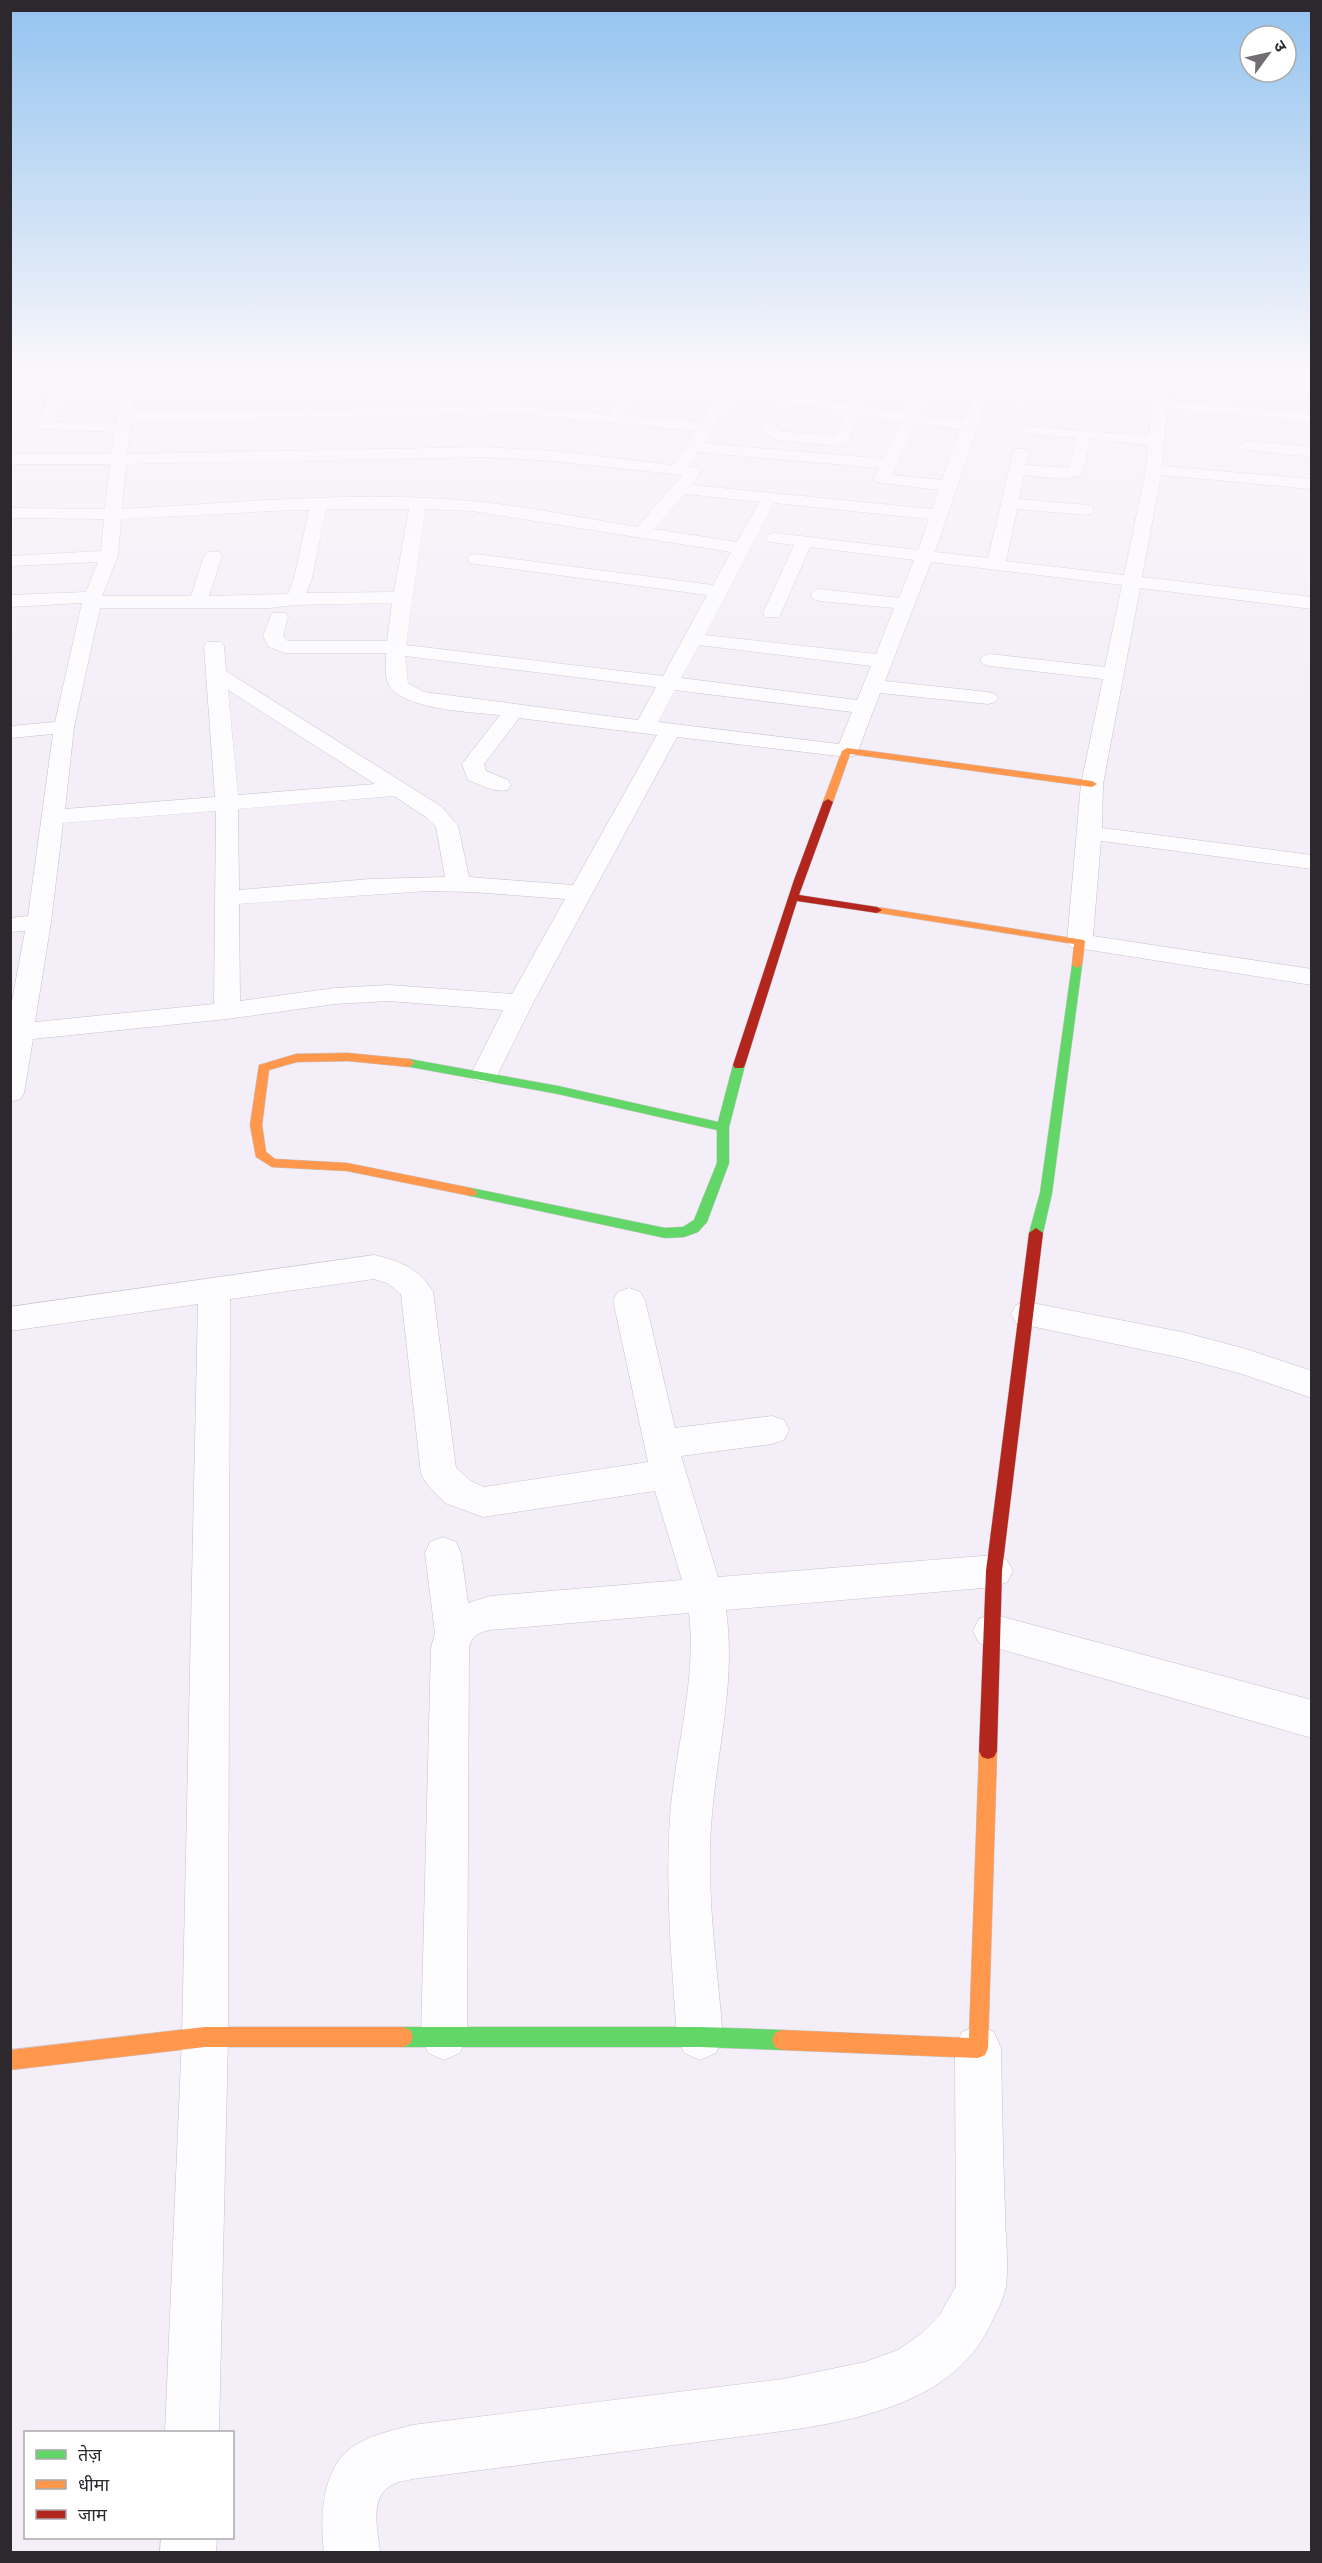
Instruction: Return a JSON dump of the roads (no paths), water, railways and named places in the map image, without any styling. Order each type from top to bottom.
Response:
[{"type":"street","points":[[10,1094],[16,1032],[39,922],[64,727],[92,599],[110,556],[115,489]]},
{"type":"street","points":[[641,533],[681,489],[939,515]]},
{"type":"street","points":[[723,1127],[484,1074],[346,1057],[279,1059],[263,1068],[260,1082],[257,1144],[261,1156],[272,1163],[367,1171],[665,1233],[693,1229],[700,1222],[723,1163],[723,1127],[739,1067],[794,897],[873,686],[926,555],[948,489]]},
{"type":"street","points":[[996,564],[1013,489]]},
{"type":"street","points":[[352,2553],[348,2515],[351,2492],[363,2474],[380,2462],[412,2452],[808,2401],[879,2386],[918,2367],[949,2345],[972,2312],[981,2286],[978,2048],[994,1570],[1027,1314],[1034,1241],[1046,1193],[1080,942],[1092,784],[1150,489]]},
{"type":"street","points":[[645,727],[769,498]]},
{"type":"street","points":[[10,513],[113,514],[418,503],[472,506],[742,548]]},
{"type":"street","points":[[418,503],[395,648],[397,682],[403,689],[416,696],[514,711],[848,751],[1092,784]]},
{"type":"street","points":[[1010,503],[1086,510]]},
{"type":"street","points":[[295,599],[305,568],[318,505]]},
{"type":"street","points":[[757,521],[926,555],[1311,603]]},
{"type":"street","points":[[775,538],[804,542],[829,536],[858,534]]},
{"type":"street","points":[[772,613],[804,542]]},
{"type":"street","points":[[10,561],[110,556]]},
{"type":"street","points":[[198,602],[213,556]]},
{"type":"street","points":[[476,559],[719,591]]},
{"type":"street","points":[[820,595],[906,604]]},
{"type":"street","points":[[10,601],[92,599],[270,602],[295,599],[404,597]]},
{"type":"street","points":[[279,617],[273,636],[276,643],[285,647],[395,648],[865,707]]},
{"type":"street","points":[[693,639],[883,661]]},
{"type":"street","points":[[214,646],[227,802],[227,1011]]},
{"type":"street","points":[[990,660],[1113,674]]},
{"type":"street","points":[[217,674],[434,812],[447,826],[458,884]]},
{"type":"street","points":[[873,686],[988,698]]},
{"type":"street","points":[[500,785],[476,775],[473,765],[514,711]]},
{"type":"street","points":[[10,732],[64,727]]},
{"type":"street","points":[[484,1074],[520,1003],[670,730]]},
{"type":"street","points":[[52,817],[399,789]]},
{"type":"street","points":[[1090,833],[1311,862]]},
{"type":"street","points":[[227,898],[350,888],[458,884],[580,893]]},
{"type":"street","points":[[794,897],[1311,977]]},
{"type":"street","points":[[10,925],[39,922]]},
{"type":"street","points":[[16,1032],[227,1011],[335,996],[389,993],[520,1003]]},
{"type":"street","points":[[10,1319],[374,1267],[396,1272],[412,1283],[417,1292],[439,1474],[458,1492],[483,1502],[772,1431]]},
{"type":"street","points":[[192,2431],[205,2037],[214,1290]]},
{"type":"street","points":[[629,1300],[665,1459],[705,1595],[711,1639],[711,1668],[691,1814],[688,1873],[700,2037]]},
{"type":"street","points":[[1027,1314],[1182,1345],[1246,1362],[1311,1385]]},
{"type":"street","points":[[443,1553],[453,1631],[450,1648],[444,2037]]},
{"type":"street","points":[[453,1631],[464,1621],[490,1613],[994,1570]]},
{"type":"street","points":[[992,1631],[1311,1719]]},
{"type":"street","points":[[10,2061],[205,2037],[700,2037],[978,2048]]}]
